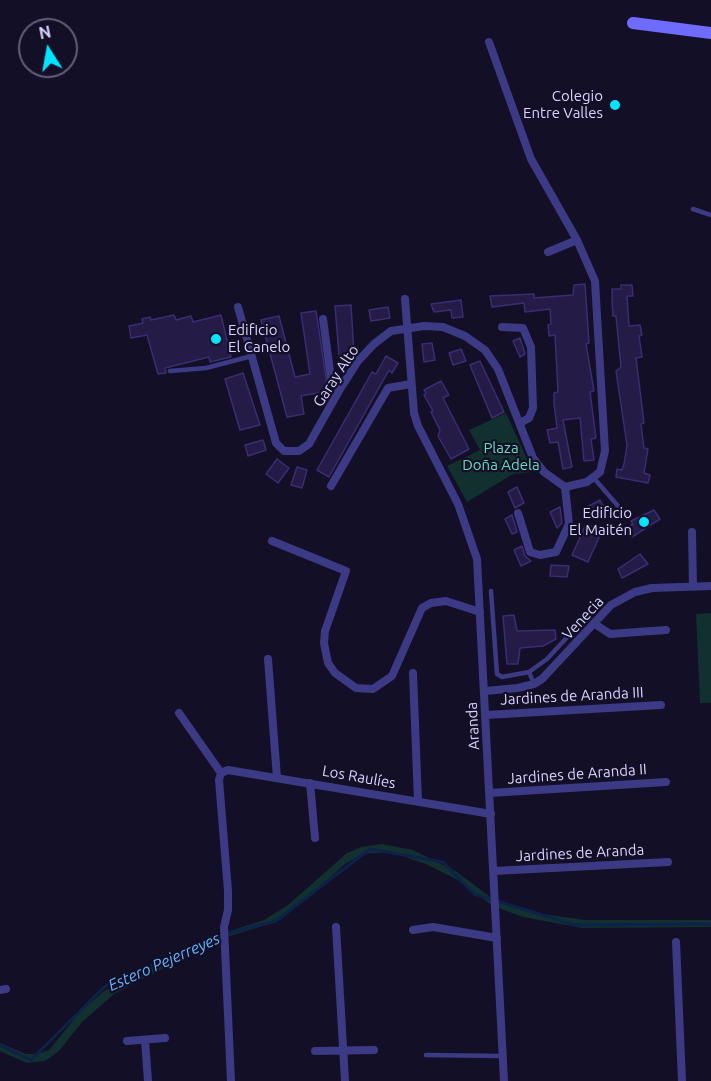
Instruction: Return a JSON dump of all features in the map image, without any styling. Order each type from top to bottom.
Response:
[{"type":"street","points":[[633,23],[711,33]]},
{"type":"street","points":[[489,42],[531,159],[577,240],[595,281],[605,451],[600,472],[581,484],[565,487],[569,524],[556,552],[540,555],[530,552],[518,513]]},
{"type":"street","points":[[548,252],[577,240]]},
{"type":"street","name":"Aranda","points":[[405,299],[411,384],[418,426],[458,504],[477,559],[504,1081]]},
{"type":"street","name":"Garay Alto","points":[[238,307],[276,442],[284,451],[293,452],[305,448],[358,361],[374,344],[392,331],[407,327],[442,327],[465,336],[484,350],[498,369],[533,458],[544,472],[565,487]]},
{"type":"street","points":[[323,319],[331,379],[340,389]]},
{"type":"street","points":[[502,327],[523,328],[531,347],[533,408],[529,418],[520,423]]},
{"type":"street","points":[[331,486],[388,388],[411,384]]},
{"type":"street","points":[[692,532],[693,587]]},
{"type":"street","points":[[272,541],[346,571],[324,631],[324,643],[328,663],[335,673],[356,688],[373,689],[392,676],[422,608],[432,603],[446,601],[480,612]]},
{"type":"street","name":"Venecia","points":[[534,684],[554,669],[611,606],[635,592],[652,588],[711,586]]},
{"type":"street","points":[[595,624],[610,634],[666,630]]},
{"type":"street","points":[[268,659],[277,778]]},
{"type":"street","points":[[413,673],[418,801]]},
{"type":"street","points":[[485,691],[534,684]]},
{"type":"street","name":"Jardines de Aranda III","points":[[486,715],[661,705]]},
{"type":"street","points":[[178,713],[221,773],[219,780],[228,891],[228,910],[224,927],[231,1081]]},
{"type":"street","name":"Los Raulíes","points":[[221,773],[228,770],[491,814]]},
{"type":"street","name":"Jardines de Aranda II","points":[[490,793],[666,782]]},
{"type":"street","points":[[310,783],[315,838]]},
{"type":"street","name":"Jardines de Aranda","points":[[494,871],[668,862]]},
{"type":"street","points":[[336,927],[345,1081]]},
{"type":"street","points":[[413,930],[433,927],[497,938]]},
{"type":"street","points":[[676,942],[682,1081]]},
{"type":"street","points":[[128,1041],[165,1038]]},
{"type":"street","points":[[145,1040],[148,1081]]},
{"type":"street","points":[[315,1051],[374,1050]]},
{"type":"lane","points":[[693,210],[711,215]]},
{"type":"lane","points":[[170,371],[206,368],[252,356]]},
{"type":"lane","points":[[593,477],[618,506]]},
{"type":"lane","points":[[491,591],[497,674],[502,677],[529,672],[547,659],[584,619]]},
{"type":"lane","points":[[529,672],[534,684]]},
{"type":"lane","points":[[426,1055],[503,1056]]},
{"type":"green space","name":"Plaza Doña Adela","points":[[506,413],[533,472],[513,474],[467,502],[447,466],[480,450],[469,430]]},
{"type":"green space","points":[[711,613],[711,703],[700,703],[696,614]]},
{"type":"green space","points":[[382,844],[413,850],[457,872],[494,900],[529,912],[585,920],[711,920],[711,927],[582,928],[523,917],[493,906],[456,879],[428,865],[394,853],[371,853],[361,855],[345,864],[307,899],[273,923],[219,939],[114,994],[82,1022],[59,1051],[45,1061],[27,1063],[0,1051],[0,1043],[26,1054],[37,1054],[49,1050],[79,1013],[104,991],[208,938],[264,920],[288,905],[347,853],[361,847]]},
{"type":"building","points":[[585,284],[589,343],[586,344],[594,391],[590,392],[596,438],[591,439],[594,460],[584,461],[580,418],[563,420],[572,467],[563,469],[558,442],[550,443],[547,430],[557,428],[554,393],[558,392],[555,335],[549,336],[550,309],[525,312],[524,303],[492,307],[490,296],[534,294],[534,298],[573,295],[574,285]]},
{"type":"building","points":[[621,285],[632,285],[633,296],[627,296],[629,326],[640,325],[642,335],[639,336],[642,357],[636,358],[644,423],[641,424],[644,448],[648,449],[644,473],[650,475],[648,483],[616,477],[617,469],[622,470],[627,445],[616,371],[621,367],[616,316],[613,316],[612,301],[612,289],[621,289]]},
{"type":"building","points":[[461,300],[463,317],[452,318],[451,310],[434,312],[431,304]]},
{"type":"building","points":[[351,305],[354,354],[339,355],[335,306]]},
{"type":"building","points":[[388,307],[390,318],[371,321],[369,310]]},
{"type":"building","points":[[316,311],[328,391],[301,396],[304,414],[287,417],[261,320],[279,316],[295,377],[310,374],[301,313]]},
{"type":"building","points":[[174,315],[176,320],[191,316],[193,322],[221,315],[231,357],[210,362],[209,357],[165,368],[166,373],[158,374],[147,335],[131,338],[129,326],[143,323],[142,319],[150,317],[151,320]]},
{"type":"building","points":[[520,338],[525,354],[520,357],[513,341]]},
{"type":"building","points":[[432,343],[435,360],[424,362],[422,344]]},
{"type":"building","points":[[461,349],[466,361],[453,365],[449,353]]},
{"type":"building","points":[[386,356],[398,363],[392,373],[389,370],[329,477],[317,470],[372,372],[376,374]]},
{"type":"building","points":[[480,361],[504,412],[492,418],[470,365]]},
{"type":"building","points":[[243,373],[260,425],[240,430],[225,379]]},
{"type":"building","points":[[441,381],[449,395],[443,398],[469,449],[451,459],[438,436],[440,430],[424,395],[426,393],[424,390]]},
{"type":"building","points":[[263,440],[266,450],[248,456],[245,445]]},
{"type":"building","points":[[277,459],[289,468],[278,483],[266,474]]},
{"type":"building","points":[[297,467],[307,470],[302,488],[291,485]]},
{"type":"building","points":[[517,487],[524,503],[515,508],[508,492]]},
{"type":"building","points":[[600,500],[605,509],[590,518],[585,508]]},
{"type":"building","points":[[560,507],[562,523],[557,528],[550,512]]},
{"type":"building","name":"Edificio El Maitén","points":[[654,510],[660,519],[632,537],[626,528],[633,524],[631,521]]},
{"type":"building","points":[[512,515],[517,532],[512,534],[505,519]]},
{"type":"building","points":[[586,524],[602,531],[588,562],[572,555]]},
{"type":"building","points":[[522,546],[525,556],[531,561],[521,566],[514,550]]},
{"type":"building","points":[[640,554],[648,564],[622,578],[618,569]]},
{"type":"building","points":[[551,565],[569,566],[567,577],[550,576]]},
{"type":"building","points":[[514,615],[517,631],[555,630],[556,639],[543,646],[520,648],[518,664],[507,664],[503,616]]},
{"type":"waterway","name":"Estero Pejerreyes","points":[[0,1045],[31,1060],[104,987],[217,936],[276,921],[370,849],[443,862],[474,894],[575,925],[711,924]]},
{"type":"place","name":"Colegio Entre Valles","points":[[615,105]]},
{"type":"place","name":"Edificio El Canelo","points":[[216,339]]},
{"type":"place","name":"Edificio El Maitén","points":[[644,522]]}]
